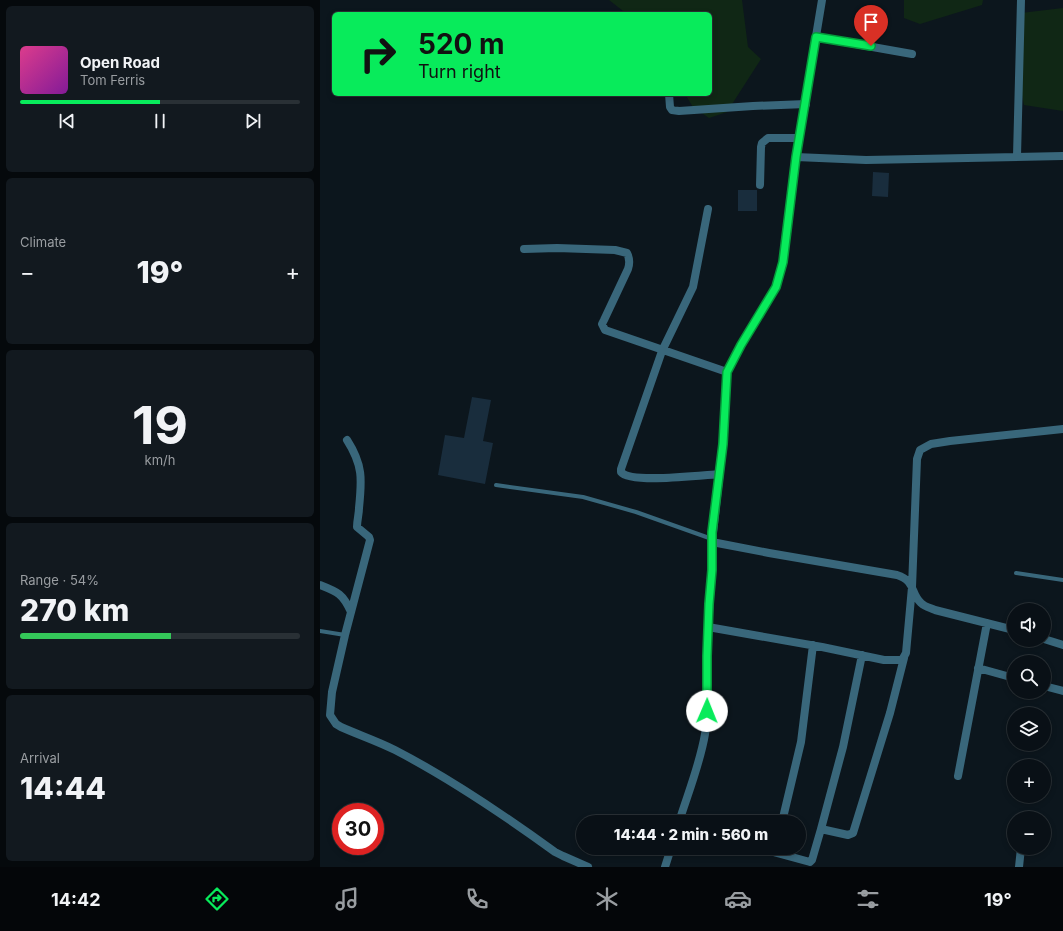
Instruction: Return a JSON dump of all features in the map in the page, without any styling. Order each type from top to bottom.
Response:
[{"type":"street","points":[[681,815],[700,756],[707,722],[708,627],[712,570],[712,541],[723,444],[727,372],[741,345],[776,287],[783,262],[796,157],[806,104],[822,0]]},
{"type":"street","points":[[1017,156],[1021,0]]},
{"type":"street","points":[[816,37],[912,54]]},
{"type":"street","points":[[669,96],[670,107],[672,110],[679,111],[806,104]]},
{"type":"street","points":[[760,185],[761,147],[764,140],[768,138],[799,138]]},
{"type":"street","points":[[796,157],[866,160],[1063,156]]},
{"type":"street","points":[[708,209],[693,287],[662,351],[621,472],[623,475],[642,478],[720,474]]},
{"type":"street","points":[[524,249],[557,248],[615,250],[627,252],[630,257],[630,263],[604,320],[603,327],[605,330],[662,351],[727,372]]},
{"type":"street","points":[[821,829],[848,835],[853,833],[890,713],[904,658],[912,587],[917,459],[920,450],[931,444],[950,441],[1063,429]]},
{"type":"street","points":[[347,440],[356,456],[361,473],[357,526],[370,540],[345,635],[330,706],[330,715],[336,724],[353,733],[395,750],[425,766],[495,809],[555,852],[588,867]]},
{"type":"street","points":[[712,541],[769,553],[897,575],[909,582],[921,603],[926,607],[1007,628]]},
{"type":"street","points":[[320,585],[335,591],[343,597],[351,612]]},
{"type":"street","points":[[958,776],[987,623]]},
{"type":"street","points":[[708,627],[862,656],[892,660],[900,660],[904,658]]},
{"type":"street","points":[[1051,641],[1063,645]]},
{"type":"street","points":[[784,815],[801,742],[813,646]]},
{"type":"street","points":[[789,855],[810,862],[821,829],[843,747],[862,656]]},
{"type":"street","points":[[978,668],[1007,676]]},
{"type":"street","points":[[1051,688],[1063,692]]},
{"type":"street","points":[[665,867],[669,855]]},
{"type":"street","points":[[1019,867],[1020,855]]},
{"type":"lane","points":[[496,485],[589,499],[636,512],[712,541]]},
{"type":"lane","points":[[1016,573],[1063,580]]},
{"type":"lane","points":[[320,630],[345,635]]},
{"type":"green space","points":[[609,0],[742,0],[748,47],[761,59],[727,112],[709,118],[693,107],[686,96],[712,96],[712,12],[624,12]]},
{"type":"green space","points":[[904,0],[983,0],[982,5],[920,24],[904,18]]},
{"type":"green space","points":[[1063,8],[1063,111],[1024,105],[1020,86],[1021,13]]},
{"type":"building","points":[[873,172],[889,173],[888,197],[872,196]]},
{"type":"building","points":[[738,190],[757,190],[757,211],[738,211]]},
{"type":"building","points":[[472,397],[491,400],[483,441],[493,443],[485,484],[438,475],[445,435],[464,438]]},
{"type":"route","points":[[707,711],[707,656],[712,570],[712,532],[723,444],[727,372],[741,345],[776,287],[783,262],[796,157],[816,37],[871,46]]}]
